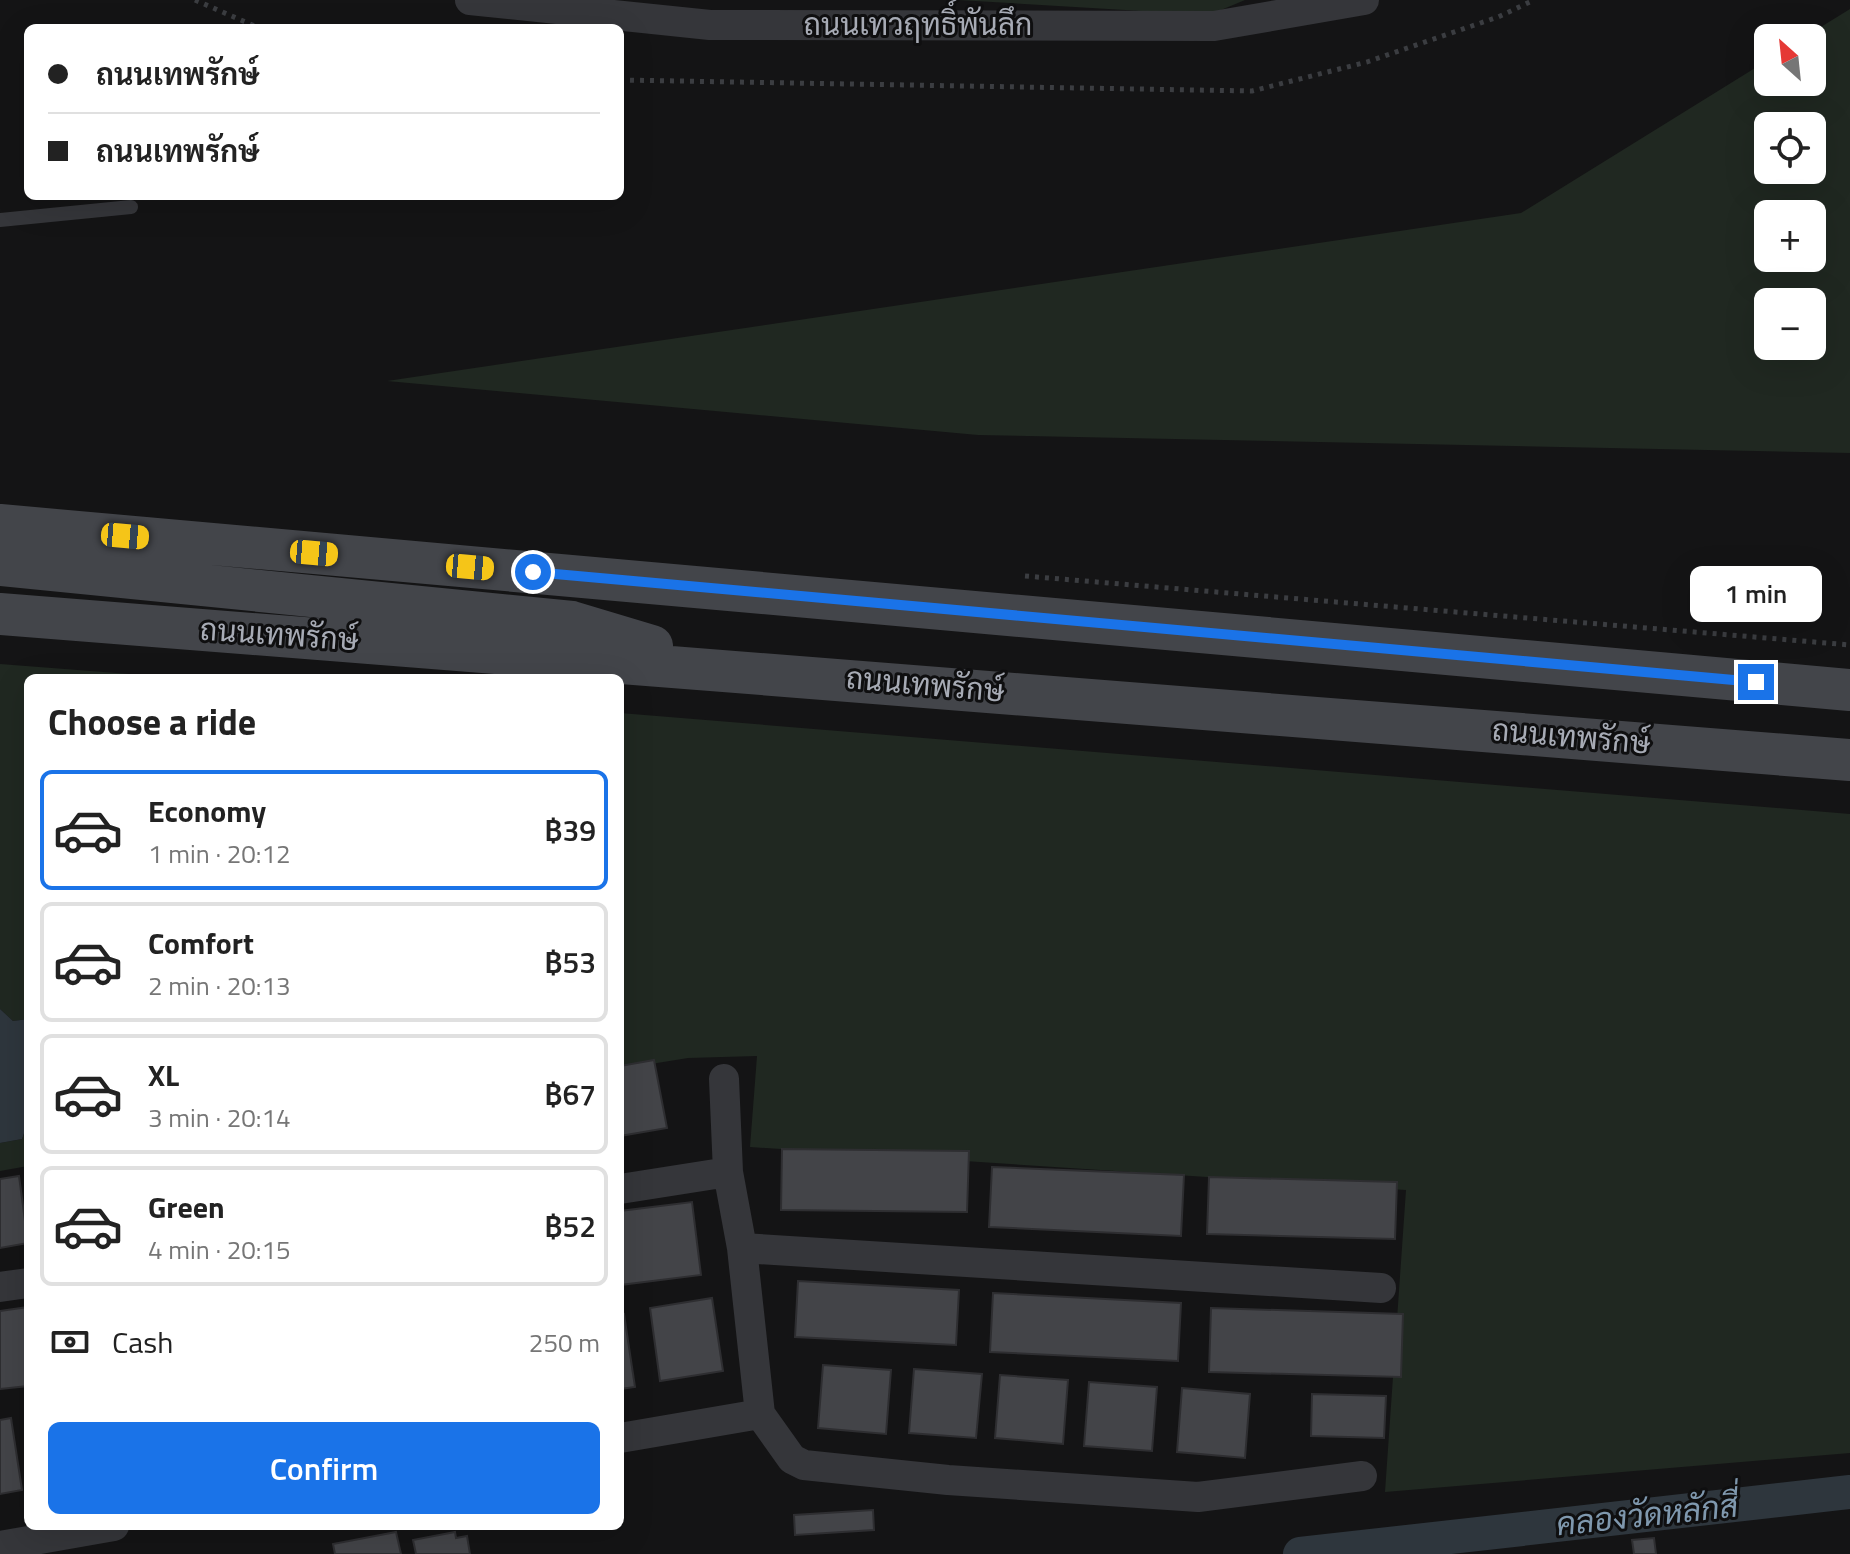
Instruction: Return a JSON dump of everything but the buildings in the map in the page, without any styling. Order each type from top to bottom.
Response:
[{"type":"main road","points":[[0,525],[1850,690]]},
{"type":"main road","points":[[0,565],[572,622],[729,669]]},
{"type":"main road","name":"ถนนเทพรักษ์","points":[[0,614],[729,669],[1850,760]]},
{"type":"street","name":"ถนนเทวฤทธิ์พันลึก","points":[[470,0],[710,25],[1072,26],[1214,26],[1364,0]]},
{"type":"street","points":[[724,1079],[728,1172],[742,1248],[760,1414],[792,1459],[804,1465],[948,1480],[1198,1497],[1362,1476]]},
{"type":"street","points":[[624,1188],[728,1172]]},
{"type":"street","points":[[742,1248],[1381,1288]]},
{"type":"street","points":[[0,1287],[24,1284]]},
{"type":"street","points":[[624,1437],[760,1414]]},
{"type":"street","points":[[0,1546],[91,1530]]},
{"type":"lane","points":[[0,220],[131,207]]},
{"type":"path","points":[[195,0],[250,24]]},
{"type":"path","points":[[624,80],[1252,91],[1367,62],[1498,17],[1534,0]]},
{"type":"shaded area","points":[[958,0],[1245,0],[1209,15]]},
{"type":"shaded area","points":[[1850,9],[1850,453],[978,435],[387,381],[1521,213],[1754,69],[1754,96],[1826,96],[1826,24]]},
{"type":"shaded area","points":[[0,664],[129,674],[24,674],[24,1020],[13,1021],[0,1009]]},
{"type":"shaded area","points":[[624,713],[1850,814],[1850,1453],[1385,1492],[1406,1190],[750,1147],[757,1056],[688,1058],[624,1068]]},
{"type":"shaded area","points":[[0,1009],[13,1021],[24,1020],[24,1133],[22,1139],[0,1143]]},
{"type":"shaded area","points":[[24,1133],[24,1167],[0,1171],[0,1143],[22,1139]]},
{"type":"waterway","name":"คลองวัดหลักสี่","points":[[1300,1554],[1850,1492]]},
{"type":"route","points":[[533,572],[1756,682]]}]
